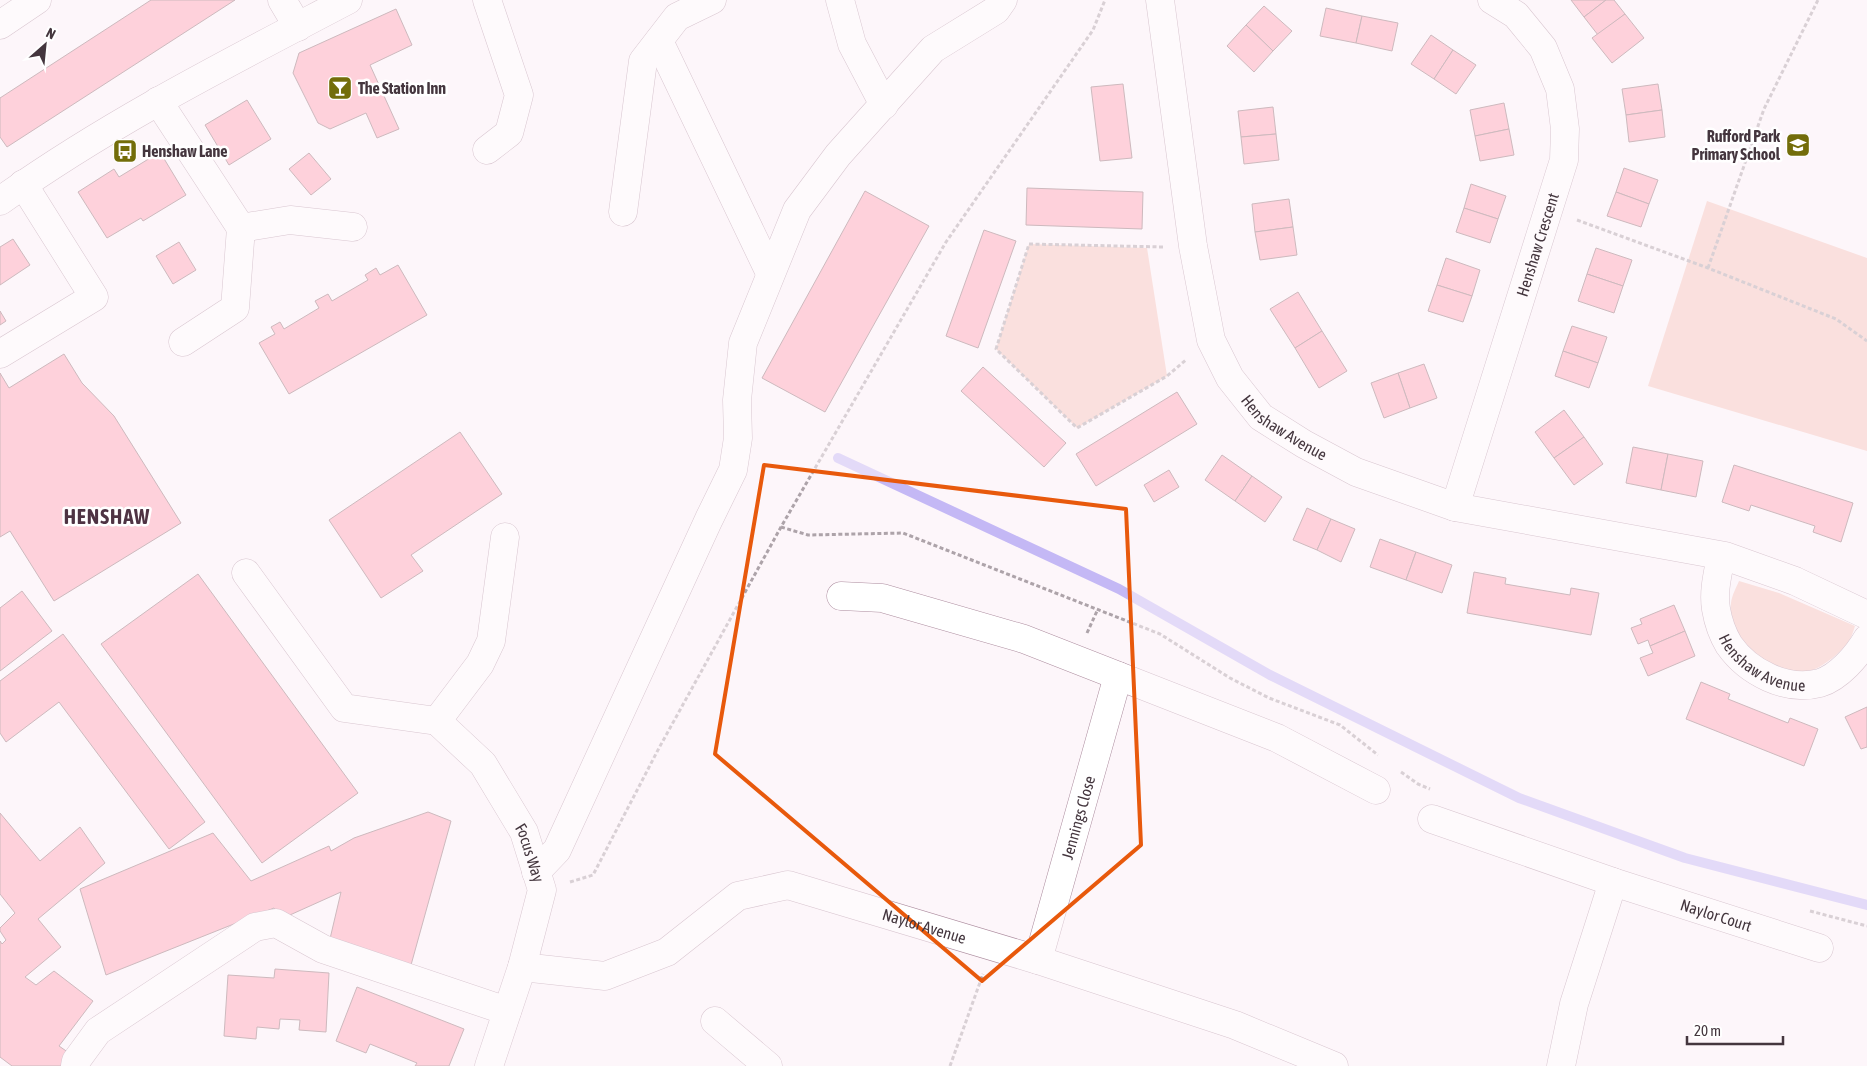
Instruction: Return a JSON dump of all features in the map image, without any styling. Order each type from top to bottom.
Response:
[{"type":"street","points":[[0,25],[37,0]]},
{"type":"street","points":[[282,0],[298,27]]},
{"type":"street","points":[[0,201],[23,184],[158,101],[348,0]]},
{"type":"street","points":[[486,150],[509,133],[519,94],[487,0]]},
{"type":"street","points":[[623,212],[643,61],[677,17],[712,0]]},
{"type":"street","points":[[840,0],[852,44],[884,104]]},
{"type":"street","points":[[539,881],[556,850],[733,470],[738,438],[737,400],[743,344],[796,210],[838,156],[933,49],[996,10],[1003,0]]},
{"type":"street","name":"Henshaw Avenue","points":[[1160,0],[1193,246],[1211,340],[1230,378],[1261,417],[1304,444],[1356,472],[1455,507],[1721,556],[1795,581],[1867,615]]},
{"type":"street","name":"Henshaw Crescent","points":[[1455,507],[1564,160],[1565,129],[1560,89],[1543,48],[1516,15],[1492,0]]},
{"type":"street","points":[[659,41],[770,273]]},
{"type":"street","points":[[158,101],[241,228],[236,308],[184,342]]},
{"type":"street","points":[[0,354],[94,297],[23,184]]},
{"type":"street","points":[[241,228],[290,220],[353,227]]},
{"type":"street","points":[[246,573],[344,708],[437,721],[480,664],[491,641],[505,536]]},
{"type":"street","name":"Henshaw Avenue","points":[[1721,556],[1715,590],[1720,626],[1729,645],[1746,663],[1769,678],[1794,686],[1820,683],[1844,668],[1867,640]]},
{"type":"street","points":[[841,596],[882,598],[1024,639],[1277,738],[1376,790]]},
{"type":"street","name":"Jennings Close","points":[[1038,960],[1118,676]]},
{"type":"street","name":"Focus Way","points":[[437,721],[483,764],[524,832],[539,881],[522,967],[490,1066]]},
{"type":"street","name":"Naylor Court","points":[[1432,819],[1613,882],[1819,948]]},
{"type":"street","points":[[1561,1066],[1574,1004],[1613,882]]},
{"type":"street","name":"Naylor Avenue","points":[[522,967],[606,976],[667,952],[738,896],[788,885],[1038,960],[1235,1025],[1334,1066]]},
{"type":"street","points":[[75,1066],[76,1061],[98,1031],[255,927],[276,923],[323,949],[507,1011]]},
{"type":"street","points":[[715,1021],[768,1066]]},
{"type":"path","points":[[539,881],[593,875],[659,748],[781,527],[946,242],[1093,30],[1105,0]]},
{"type":"path","points":[[1708,268],[1764,109],[1818,0]]},
{"type":"path","points":[[1548,210],[1708,268],[1836,319],[1867,341]]},
{"type":"path","points":[[1193,246],[1147,248],[1028,244],[996,349],[1077,428],[1166,376],[1211,340]]},
{"type":"path","points":[[781,527],[808,535],[903,533],[1097,611],[1160,634],[1230,678],[1269,698],[1340,725],[1379,755]]},
{"type":"path","points":[[1086,636],[1097,611]]},
{"type":"path","points":[[1395,767],[1418,784],[1436,791]]},
{"type":"path","points":[[1803,909],[1867,926]]},
{"type":"path","points":[[950,1066],[993,946]]},
{"type":"highlighted area","points":[[764,465],[1126,509],[1141,845],[982,981],[715,754]]},
{"type":"shaded area","points":[[1707,201],[1867,258],[1867,451],[1648,386]]},
{"type":"shaded area","points":[[1029,244],[1147,248],[1167,376],[1077,428],[996,349]]},
{"type":"shaded area","points":[[1739,581],[1779,593],[1855,626],[1850,640],[1834,657],[1811,671],[1792,672],[1778,669],[1753,654],[1743,643],[1736,631],[1731,617],[1731,603]]},
{"type":"building","points":[[151,0],[235,0],[7,147],[0,137],[0,98]]},
{"type":"building","points":[[1571,0],[1606,0],[1584,17]]},
{"type":"building","points":[[1606,0],[1614,0],[1625,14],[1598,35],[1584,17]]},
{"type":"building","points":[[1264,6],[1292,31],[1273,51],[1246,25]]},
{"type":"building","points":[[1326,8],[1362,16],[1356,43],[1320,36]]},
{"type":"building","name":"The Station Inn","points":[[396,9],[412,45],[370,65],[399,129],[377,138],[366,113],[330,129],[318,123],[293,73],[299,53]]},
{"type":"building","points":[[1625,14],[1644,38],[1612,63],[1592,38]]},
{"type":"building","points":[[1362,16],[1398,23],[1392,51],[1356,43]]},
{"type":"building","points":[[1246,25],[1273,51],[1254,72],[1227,46]]},
{"type":"building","points":[[1431,35],[1453,50],[1434,79],[1411,64]]},
{"type":"building","points":[[1453,50],[1476,65],[1456,94],[1434,79]]},
{"type":"building","points":[[1123,84],[1132,158],[1100,161],[1091,87]]},
{"type":"building","points":[[1658,84],[1662,110],[1626,115],[1622,89]]},
{"type":"building","points":[[247,100],[271,139],[229,165],[205,125]]},
{"type":"building","points":[[1504,103],[1509,129],[1475,136],[1470,110]]},
{"type":"building","points":[[1273,107],[1276,134],[1241,137],[1238,111]]},
{"type":"building","points":[[1662,110],[1665,137],[1629,142],[1626,115]]},
{"type":"building","points":[[1509,129],[1514,155],[1480,161],[1475,136]]},
{"type":"building","points":[[1276,134],[1279,160],[1244,164],[1241,137]]},
{"type":"building","points":[[160,152],[186,195],[143,221],[141,218],[107,238],[78,192],[114,169],[119,177]]},
{"type":"building","points":[[309,153],[331,179],[311,195],[289,169]]},
{"type":"building","points":[[1624,168],[1658,180],[1649,204],[1616,192]]},
{"type":"building","points":[[1471,184],[1506,196],[1498,219],[1464,208]]},
{"type":"building","points":[[1027,188],[1143,192],[1142,229],[1026,225]]},
{"type":"building","points":[[865,191],[929,226],[825,412],[762,378]]},
{"type":"building","points":[[1616,192],[1649,204],[1641,227],[1607,216]]},
{"type":"building","points":[[1289,199],[1293,227],[1255,232],[1252,204]]},
{"type":"building","points":[[1464,208],[1498,219],[1490,243],[1456,232]]},
{"type":"building","points":[[1293,227],[1297,255],[1260,260],[1255,232]]},
{"type":"building","points":[[984,230],[1016,241],[978,348],[946,336]]},
{"type":"building","points":[[13,239],[30,265],[0,285],[0,247]]},
{"type":"building","points":[[179,242],[196,270],[173,284],[156,256]]},
{"type":"building","points":[[1596,248],[1632,260],[1623,286],[1587,274]]},
{"type":"building","points":[[1446,258],[1480,270],[1472,296],[1437,285]]},
{"type":"building","points":[[398,265],[427,315],[289,394],[259,343],[275,334],[271,327],[280,322],[284,329],[319,308],[315,301],[328,294],[332,301],[368,280],[365,275],[376,268],[380,275]]},
{"type":"building","points":[[1587,274],[1623,286],[1614,313],[1578,301]]},
{"type":"building","points":[[1437,285],[1472,296],[1463,322],[1428,311]]},
{"type":"building","points":[[1298,292],[1322,331],[1295,348],[1270,309]]},
{"type":"building","points":[[0,311],[6,321],[0,325]]},
{"type":"building","points":[[1572,326],[1607,337],[1598,363],[1563,351]]},
{"type":"building","points":[[1322,331],[1347,371],[1319,388],[1295,348]]},
{"type":"building","points":[[1563,351],[1598,363],[1589,388],[1555,376]]},
{"type":"building","points":[[64,354],[82,383],[114,416],[181,523],[54,601],[10,531],[0,537],[0,373],[9,388]]},
{"type":"building","points":[[1424,364],[1437,398],[1410,408],[1398,373]]},
{"type":"building","points":[[983,367],[1066,443],[1044,467],[961,391]]},
{"type":"building","points":[[1398,373],[1410,408],[1384,418],[1371,383]]},
{"type":"building","points":[[1177,392],[1197,424],[1096,486],[1076,454]]},
{"type":"building","points":[[1564,410],[1584,437],[1554,458],[1535,432]]},
{"type":"building","points":[[460,432],[502,494],[411,555],[423,571],[381,598],[329,520]]},
{"type":"building","points":[[1584,437],[1603,464],[1574,485],[1554,458]]},
{"type":"building","points":[[1633,447],[1668,454],[1661,490],[1626,483]]},
{"type":"building","points":[[1668,454],[1703,461],[1696,497],[1661,490]]},
{"type":"building","points":[[1222,455],[1252,476],[1235,501],[1205,480]]},
{"type":"building","points":[[1734,465],[1853,503],[1841,542],[1813,532],[1815,526],[1751,505],[1749,511],[1722,502]]},
{"type":"building","points":[[1169,470],[1179,487],[1154,502],[1144,485]]},
{"type":"building","points":[[1252,476],[1282,497],[1265,522],[1235,501]]},
{"type":"building","points":[[1307,508],[1331,519],[1317,550],[1293,540]]},
{"type":"building","points":[[1331,519],[1355,529],[1341,562],[1317,550]]},
{"type":"building","points":[[1380,539],[1416,552],[1406,580],[1370,567]]},
{"type":"building","points":[[1416,552],[1452,565],[1442,593],[1406,580]]},
{"type":"building","points":[[1474,572],[1506,578],[1505,584],[1570,595],[1571,588],[1599,593],[1591,635],[1467,613]]},
{"type":"building","points":[[198,574],[358,793],[262,863],[101,644]]},
{"type":"building","points":[[22,591],[52,631],[0,671],[0,608]]},
{"type":"building","points":[[1674,605],[1685,631],[1650,646],[1648,640],[1638,644],[1631,628],[1642,624],[1640,619]]},
{"type":"building","points":[[1685,631],[1695,656],[1648,676],[1640,658],[1653,653],[1650,646]]},
{"type":"building","points":[[63,634],[205,822],[169,849],[59,702],[6,742],[0,733],[0,681]]},
{"type":"building","points":[[1701,682],[1730,694],[1728,699],[1788,723],[1790,718],[1818,729],[1804,766],[1686,719]]},
{"type":"building","points":[[1867,707],[1867,747],[1861,749],[1845,717]]},
{"type":"building","points":[[428,812],[451,821],[411,965],[329,943],[341,892],[281,919],[274,908],[106,975],[80,889],[213,833],[251,881],[329,846],[331,851],[354,838]]},
{"type":"building","points":[[0,813],[40,861],[80,827],[105,863],[38,919],[61,947],[25,977],[36,985],[54,971],[93,1001],[59,1046],[72,1055],[64,1066],[12,1066],[0,1057],[0,941],[2,944],[6,940],[0,928],[15,913],[0,894]]},
{"type":"building","points":[[275,969],[329,973],[326,1032],[299,1030],[300,1020],[280,1019],[279,1029],[257,1027],[256,1039],[224,1036],[228,975],[274,978]]},
{"type":"building","points":[[357,987],[464,1029],[449,1066],[415,1066],[417,1063],[370,1044],[366,1053],[336,1041]]},
{"type":"waterway","points":[[838,458],[1119,589],[1270,675],[1519,798],[1685,858],[1867,905]]},
{"type":"place","name":"The Station Inn","points":[[340,88]]},
{"type":"place","name":"Rufford Park Primary School","points":[[1798,145]]},
{"type":"place","name":"Henshaw Lane","points":[[125,151]]},
{"type":"district","name":"HENSHAW","points":[[107,516]]}]
